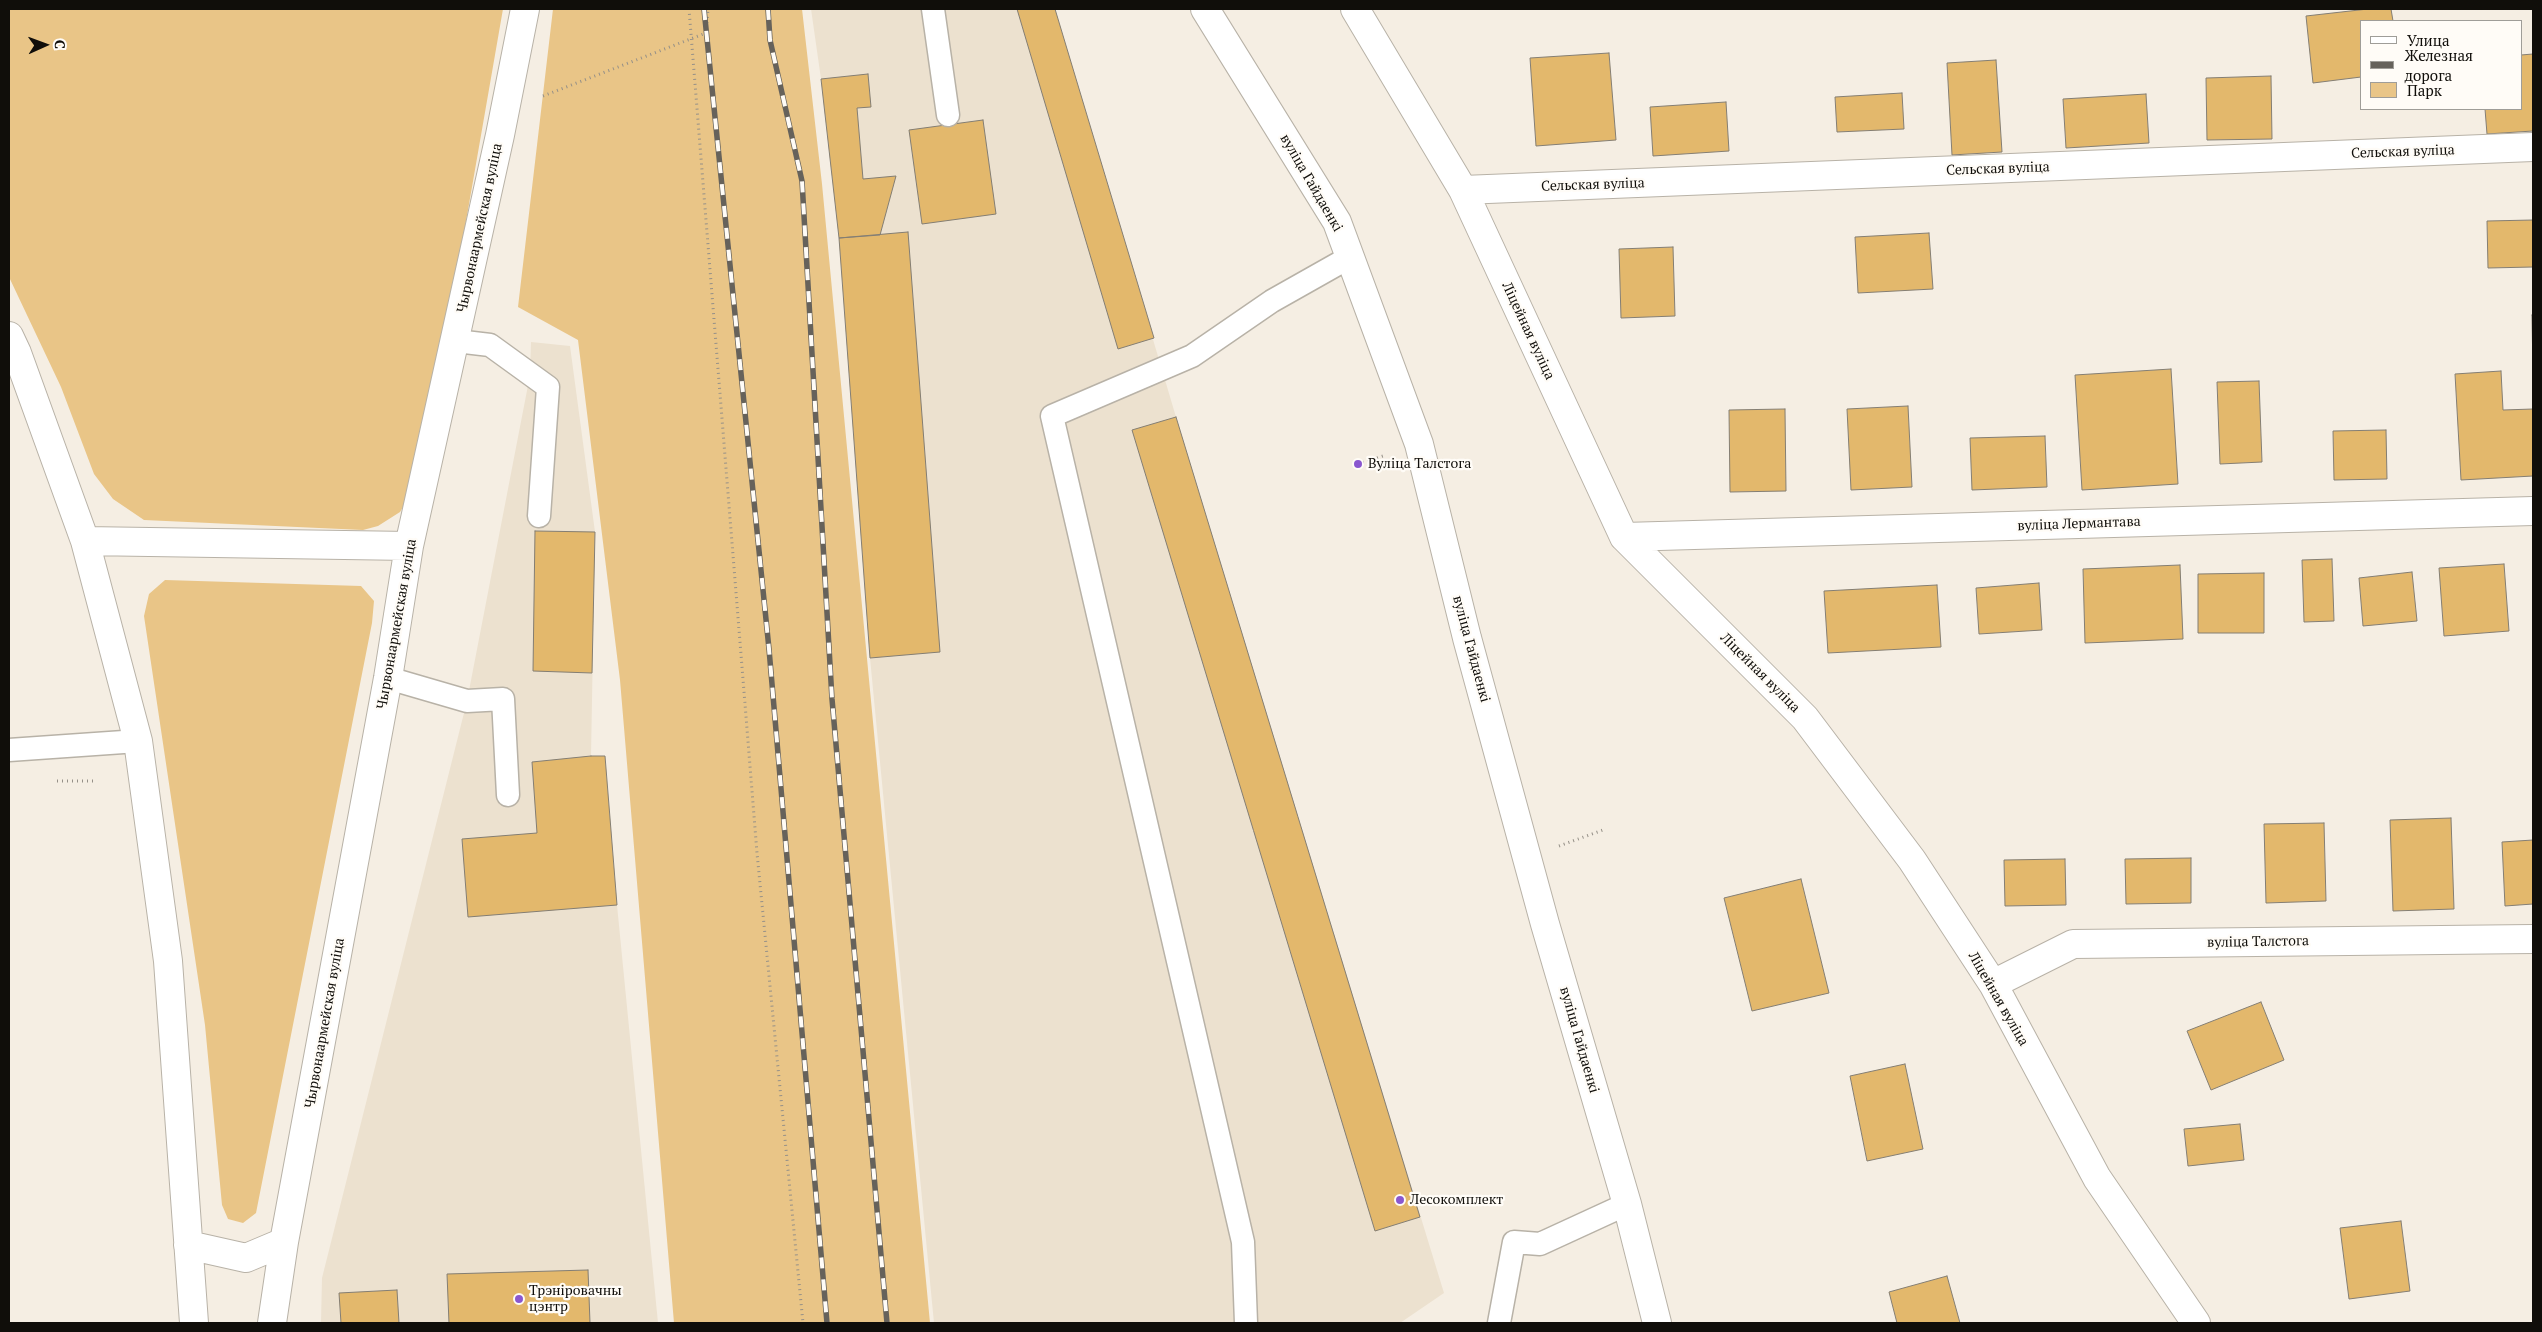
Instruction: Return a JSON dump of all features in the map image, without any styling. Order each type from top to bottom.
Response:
[{"type":"street","name":"Чырвонаармейская вуліца","points":[[272,1323],[284,1242],[388,678],[409,546],[456,341],[500,135],[524,9]]},
{"type":"street","name":"вуліца Гайдаенкі","points":[[1205,9],[1337,222],[1419,444],[1468,638],[1527,857],[1627,1204],[1657,1323]]},
{"type":"street","name":"Ліцейная вуліца","points":[[1356,9],[1463,190],[1624,537],[1806,718],[1912,860],[1993,984],[2097,1178],[2196,1323]]},
{"type":"street","name":"Сельская вуліца","points":[[1463,190],[2533,147]]},
{"type":"street","points":[[9,336],[85,541],[138,741],[168,961],[194,1323]]},
{"type":"street","name":"вуліца Лермантава","points":[[1624,537],[2533,510]]},
{"type":"street","points":[[85,541],[409,546]]},
{"type":"street","name":"вуліца Талстога","points":[[1993,984],[2073,944],[2533,939]]},
{"type":"street","points":[[188,1245],[246,1258],[284,1242]]},
{"type":"lane","points":[[933,9],[948,115]]},
{"type":"lane","points":[[1246,1323],[1243,1242],[1052,416],[1192,356],[1272,301],[1350,257]]},
{"type":"lane","points":[[456,341],[490,345],[548,387],[539,516]]},
{"type":"lane","points":[[388,678],[468,701],[503,699],[508,795]]},
{"type":"lane","points":[[9,750],[138,741]]},
{"type":"lane","points":[[1499,1323],[1514,1242],[1540,1244],[1627,1204]]},
{"type":"path","points":[[689,9],[756,844],[803,1323]]},
{"type":"path","points":[[541,97],[706,33],[708,9]]},
{"type":"path","points":[[1527,857],[1603,830]]},
{"type":"shaded area","points":[[811,9],[1055,9],[1176,417],[1444,1293],[1400,1323],[934,1323],[870,658],[839,238]]},
{"type":"shaded area","points":[[531,342],[570,346],[595,532],[591,756],[617,905],[658,1323],[321,1323],[322,1278],[467,701],[530,375]]},
{"type":"green space","points":[[9,9],[503,9],[427,445],[411,494],[400,512],[378,526],[363,530],[144,520],[113,499],[94,474],[61,387],[9,277]]},
{"type":"green space","points":[[553,9],[802,9],[822,184],[930,1323],[674,1323],[620,680],[578,340],[518,307]]},
{"type":"green space","points":[[165,580],[361,586],[374,601],[372,623],[256,1213],[243,1223],[228,1219],[222,1205],[205,1025],[144,616],[149,594]]},
{"type":"building","points":[[1017,9],[1055,9],[1154,338],[1118,349]]},
{"type":"building","points":[[2368,9],[2391,9],[2393,20],[2360,20],[2360,77],[2313,83],[2306,16]]},
{"type":"building","points":[[1609,53],[1616,140],[1536,146],[1530,58]]},
{"type":"building","points":[[2533,54],[2533,131],[2487,134],[2485,110],[2522,110],[2522,55]]},
{"type":"building","points":[[1996,60],[2002,152],[1952,155],[1947,63]]},
{"type":"building","points":[[868,74],[871,107],[857,108],[863,179],[896,176],[880,235],[839,238],[821,79]]},
{"type":"building","points":[[2271,76],[2272,139],[2207,140],[2206,78]]},
{"type":"building","points":[[1902,93],[1904,129],[1837,132],[1835,97]]},
{"type":"building","points":[[2146,94],[2149,143],[2066,148],[2063,99]]},
{"type":"building","points":[[1726,102],[1729,151],[1653,156],[1650,107]]},
{"type":"building","points":[[983,120],[996,214],[922,224],[909,130]]},
{"type":"building","points":[[2533,220],[2533,267],[2488,268],[2487,221]]},
{"type":"building","points":[[908,232],[940,652],[870,658],[839,238]]},
{"type":"building","points":[[1929,233],[1933,289],[1858,293],[1855,237]]},
{"type":"building","points":[[1673,247],[1675,316],[1621,318],[1619,249]]},
{"type":"building","points":[[2532,315],[2533,315],[2533,374]]},
{"type":"building","points":[[2171,369],[2178,484],[2082,490],[2075,375]]},
{"type":"building","points":[[2501,371],[2503,410],[2533,409],[2533,476],[2461,480],[2455,374]]},
{"type":"building","points":[[2259,381],[2262,462],[2220,464],[2217,382]]},
{"type":"building","points":[[1908,406],[1912,487],[1851,490],[1847,409]]},
{"type":"building","points":[[1785,409],[1786,491],[1730,492],[1729,410]]},
{"type":"building","points":[[1176,417],[1420,1217],[1375,1231],[1132,430]]},
{"type":"building","points":[[2386,430],[2387,479],[2334,480],[2333,431]]},
{"type":"building","points":[[2045,436],[2047,487],[1972,490],[1970,438]]},
{"type":"building","points":[[535,531],[595,532],[592,673],[533,671]]},
{"type":"building","points":[[2332,559],[2334,621],[2304,622],[2302,560]]},
{"type":"building","points":[[2504,564],[2509,631],[2444,636],[2439,568]]},
{"type":"building","points":[[2180,565],[2183,639],[2085,643],[2083,569]]},
{"type":"building","points":[[2412,572],[2417,621],[2363,626],[2359,578]]},
{"type":"building","points":[[2264,573],[2264,633],[2198,633],[2198,574]]},
{"type":"building","points":[[2039,583],[2042,630],[1979,634],[1976,588]]},
{"type":"building","points":[[1937,585],[1941,647],[1828,653],[1824,591]]},
{"type":"building","points":[[605,756],[617,905],[468,917],[462,839],[537,833],[532,762]]},
{"type":"building","points":[[2451,818],[2454,909],[2393,911],[2390,820]]},
{"type":"building","points":[[2324,823],[2326,901],[2266,903],[2264,824]]},
{"type":"building","points":[[2533,840],[2533,904],[2505,906],[2502,842]]},
{"type":"building","points":[[2191,858],[2191,903],[2126,904],[2125,859]]},
{"type":"building","points":[[2065,859],[2066,905],[2005,906],[2004,860]]},
{"type":"building","points":[[1801,879],[1829,993],[1752,1011],[1724,898]]},
{"type":"building","points":[[2261,1002],[2284,1060],[2211,1090],[2187,1031]]},
{"type":"building","points":[[1905,1064],[1923,1149],[1867,1161],[1850,1076]]},
{"type":"building","points":[[2240,1124],[2244,1160],[2188,1166],[2184,1129]]},
{"type":"building","points":[[2401,1221],[2410,1291],[2349,1299],[2340,1228]]},
{"type":"building","name":"Трэніровачны цэнтр","points":[[588,1270],[590,1323],[449,1323],[447,1274]]},
{"type":"building","points":[[1947,1276],[1960,1323],[1897,1323],[1889,1292]]},
{"type":"building","points":[[397,1290],[399,1323],[341,1323],[339,1293]]},
{"type":"railway","points":[[704,9],[769,649],[827,1323]]},
{"type":"railway","points":[[768,9],[770,40],[802,181],[832,699],[887,1323]]},
{"type":"place","name":"Вуліца Талстога","points":[[1358,464]]},
{"type":"place","name":"Лесокомплект","points":[[1400,1200]]},
{"type":"place","name":"Трэніровачны цэнтр","points":[[519,1299]]}]
